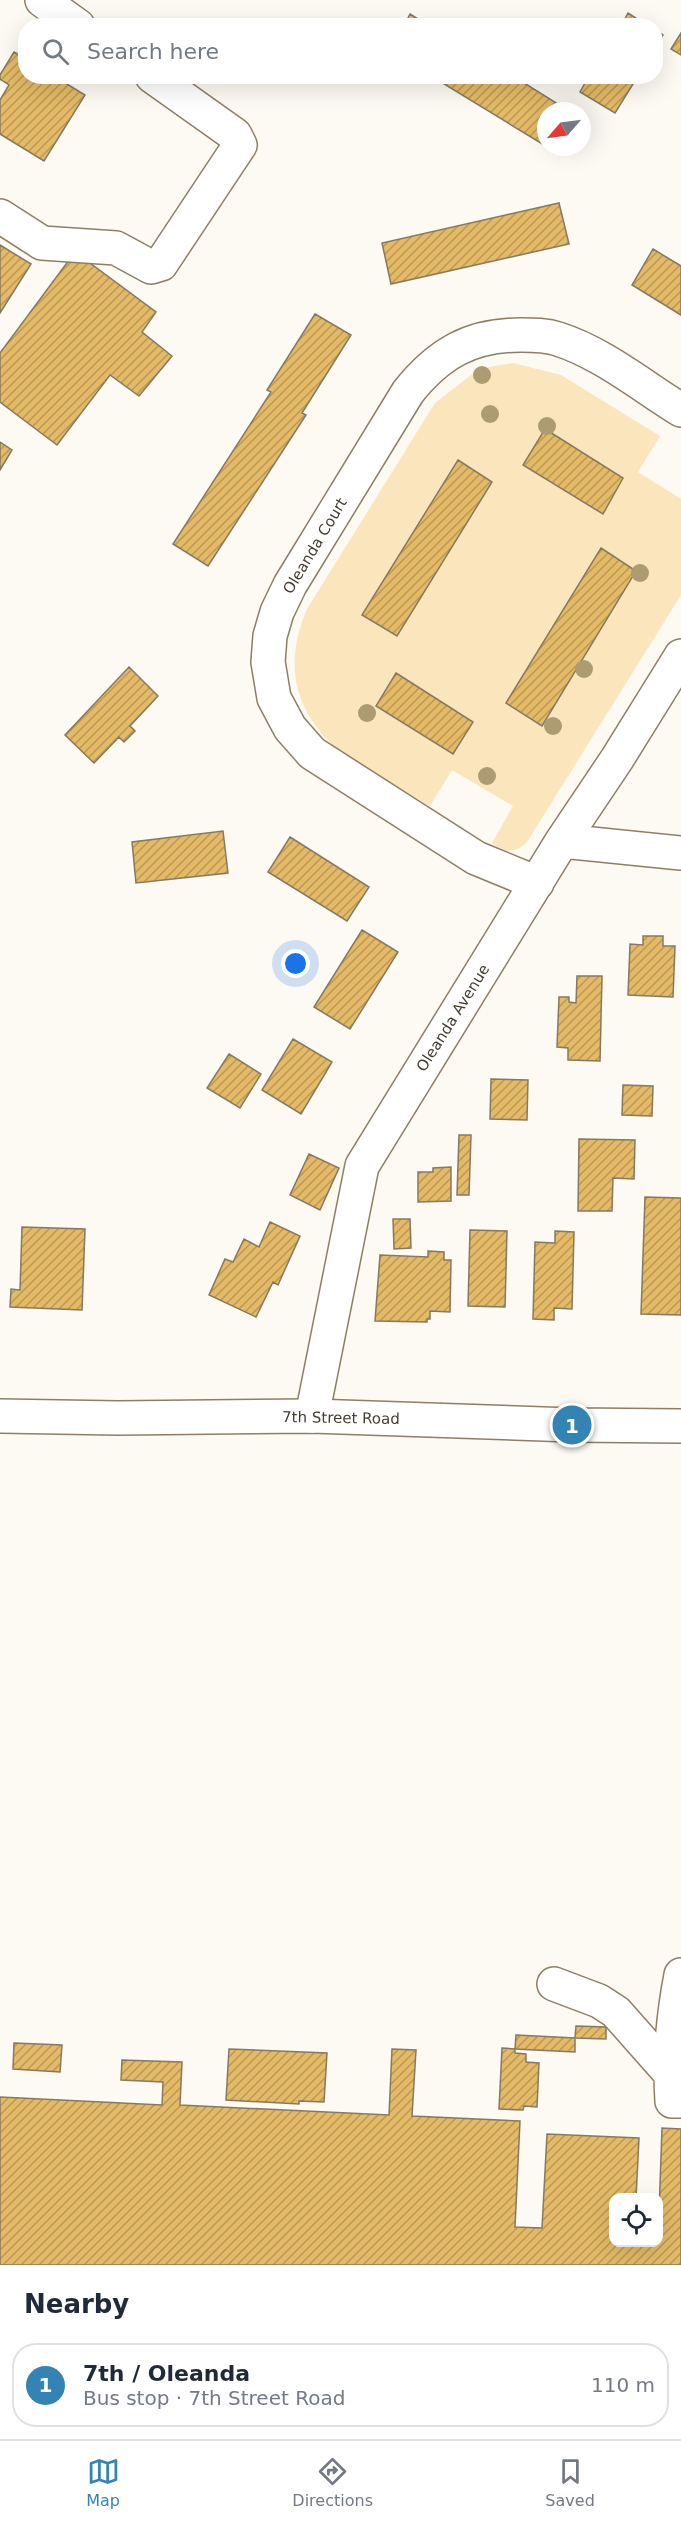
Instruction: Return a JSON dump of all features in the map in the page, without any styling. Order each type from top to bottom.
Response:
[{"type":"street","points":[[42,0],[67,18]]},
{"type":"street","points":[[0,216],[42,243],[116,248],[151,267],[161,264],[240,144],[235,135],[163,84]]},
{"type":"street","name":"Oleanda Court","points":[[537,884],[476,858],[312,753],[290,728],[274,698],[268,662],[270,636],[277,612],[290,585],[408,392],[423,374],[451,351],[473,341],[498,335],[538,335],[558,339],[595,356],[681,410]]},
{"type":"street","name":"Oleanda Avenue","points":[[312,1416],[362,1166],[562,841],[617,759],[681,656]]},
{"type":"street","points":[[562,841],[681,853]]},
{"type":"street","name":"7th Street Road","points":[[0,1416],[118,1418],[312,1416],[572,1425],[681,1426]]},
{"type":"street","points":[[676,2087],[672,2022],[681,1975]]},
{"type":"street","points":[[554,1984],[599,2001],[616,2012],[676,2087]]},
{"type":"shaded area","points":[[513,363],[561,375],[660,436],[638,472],[681,499],[681,595],[527,842],[510,851],[496,847],[492,843],[513,806],[452,770],[430,806],[340,752],[324,737],[312,721],[297,686],[295,668],[296,649],[307,609],[435,403],[471,375],[489,367]]},
{"type":"building","points":[[628,13],[636,18],[625,18]]},
{"type":"building","points":[[681,33],[681,55],[671,49]]},
{"type":"building","points":[[14,52],[18,54],[18,84],[67,84],[85,95],[44,161],[0,134],[0,100],[9,85],[0,79],[0,75]]},
{"type":"building","points":[[444,84],[526,84],[555,102],[537,102],[537,141]]},
{"type":"building","points":[[584,84],[633,84],[615,113],[580,92]]},
{"type":"building","points":[[559,203],[569,244],[391,284],[382,243]]},
{"type":"building","points":[[0,245],[31,264],[0,313]]},
{"type":"building","points":[[653,249],[681,266],[681,315],[632,285]]},
{"type":"building","points":[[75,252],[156,312],[142,332],[172,356],[139,396],[110,375],[57,445],[0,402],[0,353]]},
{"type":"building","points":[[315,314],[351,335],[302,413],[306,415],[208,566],[173,544],[271,392],[267,390]]},
{"type":"building","points":[[545,429],[623,478],[603,514],[523,465]]},
{"type":"building","points":[[0,442],[12,450],[0,470]]},
{"type":"building","points":[[458,460],[492,482],[397,636],[362,615]]},
{"type":"building","points":[[601,548],[636,571],[542,726],[506,703]]},
{"type":"building","points":[[129,667],[158,696],[130,726],[135,731],[124,742],[119,737],[94,763],[65,735]]},
{"type":"building","points":[[396,673],[473,722],[453,754],[376,706]]},
{"type":"building","points":[[223,831],[228,873],[136,883],[132,842]]},
{"type":"building","points":[[290,837],[369,887],[347,921],[268,872]]},
{"type":"building","points":[[362,930],[398,952],[350,1029],[314,1007]]},
{"type":"building","points":[[643,936],[663,936],[663,946],[675,946],[673,997],[628,995],[630,944],[643,945]]},
{"type":"building","points":[[577,976],[602,976],[600,1061],[568,1060],[568,1048],[557,1047],[559,997],[569,997],[569,1002],[576,1003]]},
{"type":"building","points":[[293,1039],[332,1062],[301,1114],[262,1090]]},
{"type":"building","points":[[229,1054],[261,1074],[240,1108],[207,1088]]},
{"type":"building","points":[[491,1079],[528,1080],[527,1120],[490,1119]]},
{"type":"building","points":[[623,1085],[653,1086],[652,1116],[622,1115]]},
{"type":"building","points":[[459,1135],[471,1135],[469,1195],[457,1195]]},
{"type":"building","points":[[579,1139],[635,1140],[634,1179],[613,1178],[612,1211],[578,1211]]},
{"type":"building","points":[[309,1154],[339,1168],[320,1210],[290,1195]]},
{"type":"building","points":[[451,1167],[451,1201],[418,1202],[418,1172],[433,1172],[433,1168]]},
{"type":"building","points":[[645,1197],[681,1198],[681,1315],[641,1314]]},
{"type":"building","points":[[393,1219],[410,1219],[411,1248],[394,1249]]},
{"type":"building","points":[[270,1222],[300,1236],[278,1285],[273,1282],[256,1317],[209,1295],[225,1259],[233,1262],[244,1239],[259,1247]]},
{"type":"building","points":[[22,1227],[85,1229],[82,1310],[10,1307],[11,1289],[20,1290]]},
{"type":"building","points":[[470,1230],[507,1231],[505,1307],[468,1306]]},
{"type":"building","points":[[555,1231],[574,1232],[572,1309],[554,1308],[554,1320],[533,1319],[535,1242],[555,1243]]},
{"type":"building","points":[[428,1251],[444,1252],[444,1260],[451,1260],[450,1312],[430,1311],[430,1319],[427,1319],[427,1322],[375,1321],[380,1255],[428,1257]]},
{"type":"building","points":[[576,2026],[606,2027],[606,2039],[575,2038]]},
{"type":"building","points":[[516,2035],[575,2038],[575,2052],[515,2049]]},
{"type":"building","points":[[14,2043],[62,2045],[60,2072],[13,2069]]},
{"type":"building","points":[[502,2048],[515,2049],[515,2053],[526,2054],[526,2062],[539,2063],[537,2107],[524,2106],[523,2110],[499,2109]]},
{"type":"building","points":[[229,2049],[327,2053],[324,2102],[299,2101],[299,2104],[226,2100]]},
{"type":"building","points":[[392,2049],[416,2050],[412,2116],[520,2121],[515,2227],[542,2228],[547,2134],[639,2138],[636,2193],[609,2193],[609,2247],[663,2247],[663,2193],[660,2193],[662,2128],[681,2129],[681,2265],[0,2265],[0,2097],[162,2105],[163,2082],[121,2080],[122,2060],[182,2062],[180,2105],[389,2115]]},
{"type":"place","name":"7th / Oleanda","points":[[572,1425]]}]
